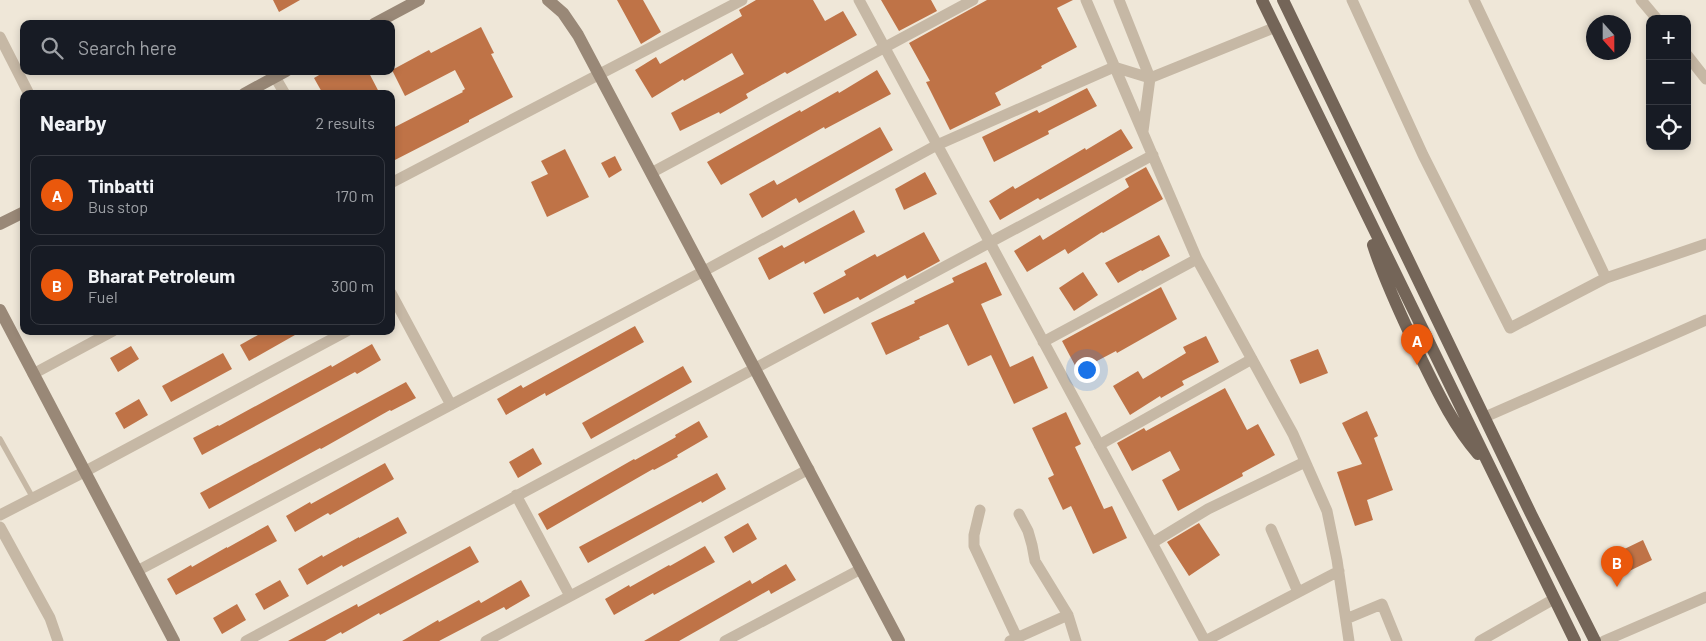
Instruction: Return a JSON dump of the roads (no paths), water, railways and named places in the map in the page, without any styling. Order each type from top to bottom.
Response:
[{"type":"main road","points":[[381,20],[418,0]]},
{"type":"main road","points":[[548,0],[563,13],[571,24],[599,75],[899,641]]},
{"type":"main road","points":[[1262,0],[1371,225],[1380,265],[1423,362],[1462,435],[1490,469],[1575,641]]},
{"type":"main road","points":[[1284,0],[1531,514],[1595,641]]},
{"type":"main road","points":[[251,90],[279,75]]},
{"type":"main road","points":[[0,224],[20,214]]},
{"type":"main road","points":[[0,310],[174,641]]},
{"type":"street","points":[[395,181],[742,0]]},
{"type":"street","points":[[858,0],[1205,641],[1339,570]]},
{"type":"street","points":[[651,173],[973,0]]},
{"type":"street","points":[[1086,0],[1197,259],[1293,434],[1327,511],[1339,570],[1349,641]]},
{"type":"street","points":[[1119,0],[1150,78],[1143,131]]},
{"type":"street","points":[[1352,0],[1424,154],[1510,328],[1606,278],[1706,244]]},
{"type":"street","points":[[1474,0],[1606,278]]},
{"type":"street","points":[[1641,0],[1654,15]]},
{"type":"street","points":[[137,571],[704,271],[937,145],[1114,67],[1150,78],[1276,27]]},
{"type":"street","points":[[0,37],[27,90]]},
{"type":"street","points":[[1691,60],[1706,79]]},
{"type":"street","points":[[281,75],[284,90]]},
{"type":"street","points":[[246,641],[516,495],[756,369],[1153,154]]},
{"type":"street","points":[[1043,342],[1197,259]]},
{"type":"street","points":[[395,308],[451,405]]},
{"type":"street","points":[[1485,417],[1706,320]]},
{"type":"street","points":[[33,374],[106,335]]},
{"type":"street","points":[[0,515],[340,335]]},
{"type":"street","points":[[1099,445],[1252,359]]},
{"type":"street","points":[[1152,543],[1208,509],[1305,462]]},
{"type":"street","points":[[486,641],[808,469]]},
{"type":"street","points":[[516,495],[570,596]]},
{"type":"street","points":[[980,510],[974,535],[974,546],[1013,639],[1068,615]]},
{"type":"street","points":[[1019,514],[1028,531],[1035,561],[1068,615],[1076,641]]},
{"type":"street","points":[[0,527],[50,618],[58,641]]},
{"type":"street","points":[[1271,529],[1298,592]]},
{"type":"street","points":[[725,641],[861,569]]},
{"type":"street","points":[[1604,641],[1706,597]]},
{"type":"street","points":[[1480,641],[1554,599]]},
{"type":"street","points":[[1346,619],[1382,604],[1397,641]]},
{"type":"lane","points":[[0,439],[33,498]]},
{"type":"place","name":"Tinbatti","points":[[1417,365]]},
{"type":"place","name":"Bharat Petroleum","points":[[1617,587]]}]
